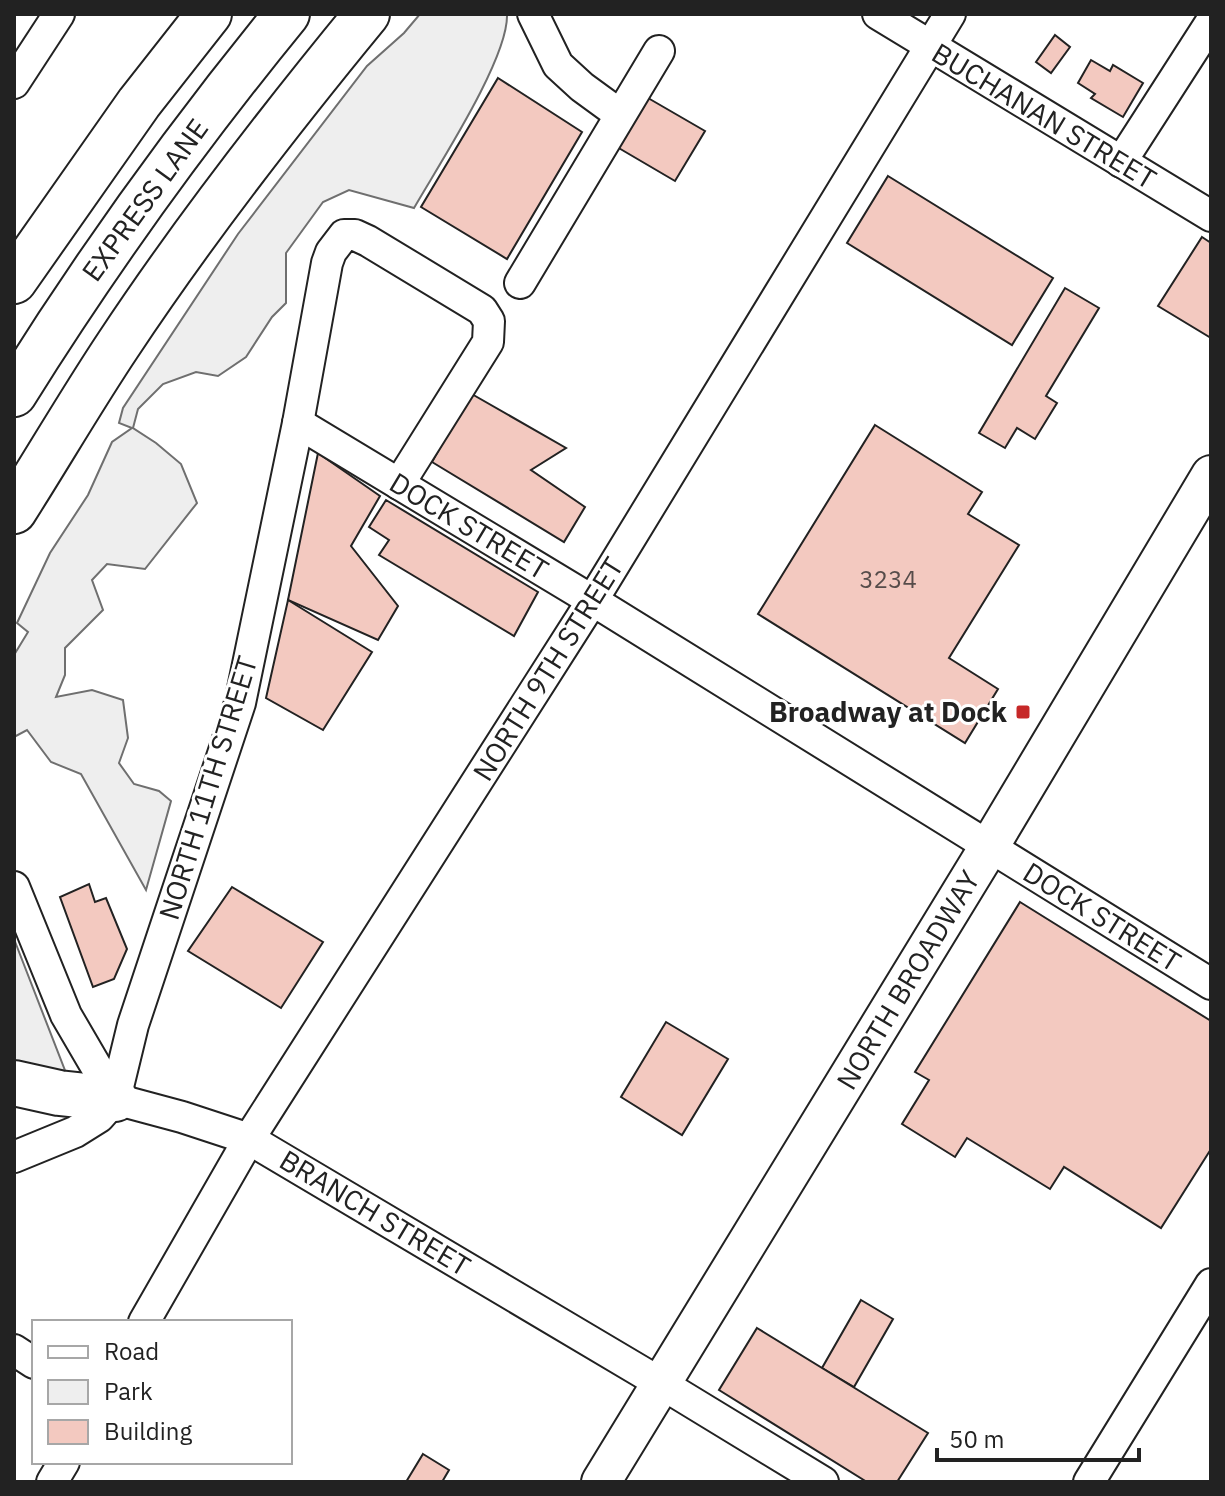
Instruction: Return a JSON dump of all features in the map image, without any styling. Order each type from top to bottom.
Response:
[{"type":"highway","points":[[14,281],[139,103],[209,14]]},
{"type":"highway","name":"EXPRESS LANE","points":[[14,394],[66,311],[150,189],[287,14]]},
{"type":"highway","points":[[14,511],[117,346],[201,227],[289,109],[367,14]]},
{"type":"highway","points":[[14,1083],[59,1093],[115,1099]]},
{"type":"main road","name":"NORTH BROADWAY","points":[[601,1482],[989,847],[1211,475]]},
{"type":"street","points":[[14,83],[59,14]]},
{"type":"street","points":[[533,14],[558,65],[619,114]]},
{"type":"street","name":"BUCHANAN STREET","points":[[878,14],[1211,216]]},
{"type":"street","name":"NORTH 9TH STREET","points":[[145,1320],[249,1139],[592,601],[950,14]]},
{"type":"street","points":[[1121,162],[1211,22]]},
{"type":"street","points":[[520,283],[659,51]]},
{"type":"street","name":"NORTH 11TH STREET","points":[[115,1099],[133,1025],[240,703],[298,423],[327,263],[344,235],[355,235],[482,310],[489,321],[488,342],[399,484]]},
{"type":"street","name":"DOCK STREET","points":[[298,423],[1211,984]]},
{"type":"street","points":[[14,887],[66,1015],[115,1099],[99,1117],[75,1132],[14,1157]]},
{"type":"street","name":"BRANCH STREET","points":[[115,1099],[249,1139],[823,1482]]},
{"type":"street","points":[[1089,1482],[1211,1284]]},
{"type":"street","points":[[14,1350],[32,1362]]},
{"type":"street","points":[[52,1482],[63,1464]]},
{"type":"green space","points":[[420,14],[507,14],[505,33],[485,84],[414,208],[349,190],[323,202],[286,253],[286,303],[272,317],[246,357],[218,376],[196,372],[163,384],[138,409],[133,428],[181,464],[197,503],[145,569],[107,564],[92,580],[103,610],[65,648],[65,675],[56,697],[92,690],[123,700],[128,738],[119,763],[134,784],[159,791],[171,801],[146,890],[81,774],[51,762],[27,730],[14,737],[14,655],[28,632],[17,623],[50,553],[88,495],[112,442],[132,428],[119,423],[123,408],[238,234],[367,66]]},
{"type":"green space","points":[[14,939],[66,1073],[14,1064]]},
{"type":"building","points":[[1055,35],[1070,47],[1051,73],[1036,62]]},
{"type":"building","points":[[1091,60],[1110,71],[1113,65],[1143,83],[1123,117],[1091,98],[1095,94],[1078,83]]},
{"type":"building","points":[[498,78],[582,132],[507,259],[421,207]]},
{"type":"building","points":[[648,98],[705,131],[675,181],[617,147]]},
{"type":"building","points":[[888,176],[1053,278],[1012,345],[847,243]]},
{"type":"building","points":[[1202,237],[1211,243],[1211,338],[1158,306]]},
{"type":"building","points":[[1065,288],[1099,308],[1046,396],[1057,403],[1035,439],[1017,428],[1005,448],[979,433]]},
{"type":"building","points":[[470,393],[566,448],[531,470],[585,507],[564,542],[432,462]]},
{"type":"building","points":[[875,425],[982,492],[968,514],[1019,545],[949,658],[998,689],[965,743],[758,614]]},
{"type":"building","points":[[318,453],[380,496],[351,546],[398,606],[378,640],[288,600]]},
{"type":"building","points":[[386,500],[538,592],[514,636],[379,555],[389,540],[369,527]]},
{"type":"building","points":[[288,600],[372,652],[323,730],[266,698]]},
{"type":"building","points":[[89,884],[95,902],[106,898],[127,949],[114,979],[93,987],[60,897]]},
{"type":"building","points":[[232,887],[323,942],[281,1008],[188,951]]},
{"type":"building","points":[[1020,902],[1211,1021],[1211,1149],[1161,1228],[1064,1167],[1050,1189],[967,1138],[955,1157],[902,1124],[929,1080],[915,1072]]},
{"type":"building","points":[[666,1022],[728,1059],[682,1135],[621,1097]]},
{"type":"building","points":[[861,1300],[893,1319],[854,1387],[822,1368]]},
{"type":"building","points":[[757,1328],[928,1433],[897,1482],[867,1482],[719,1390]]},
{"type":"building","points":[[423,1454],[449,1470],[442,1482],[406,1482]]},
{"type":"place","name":"Broadway at Dock","points":[[1023,712]]}]
